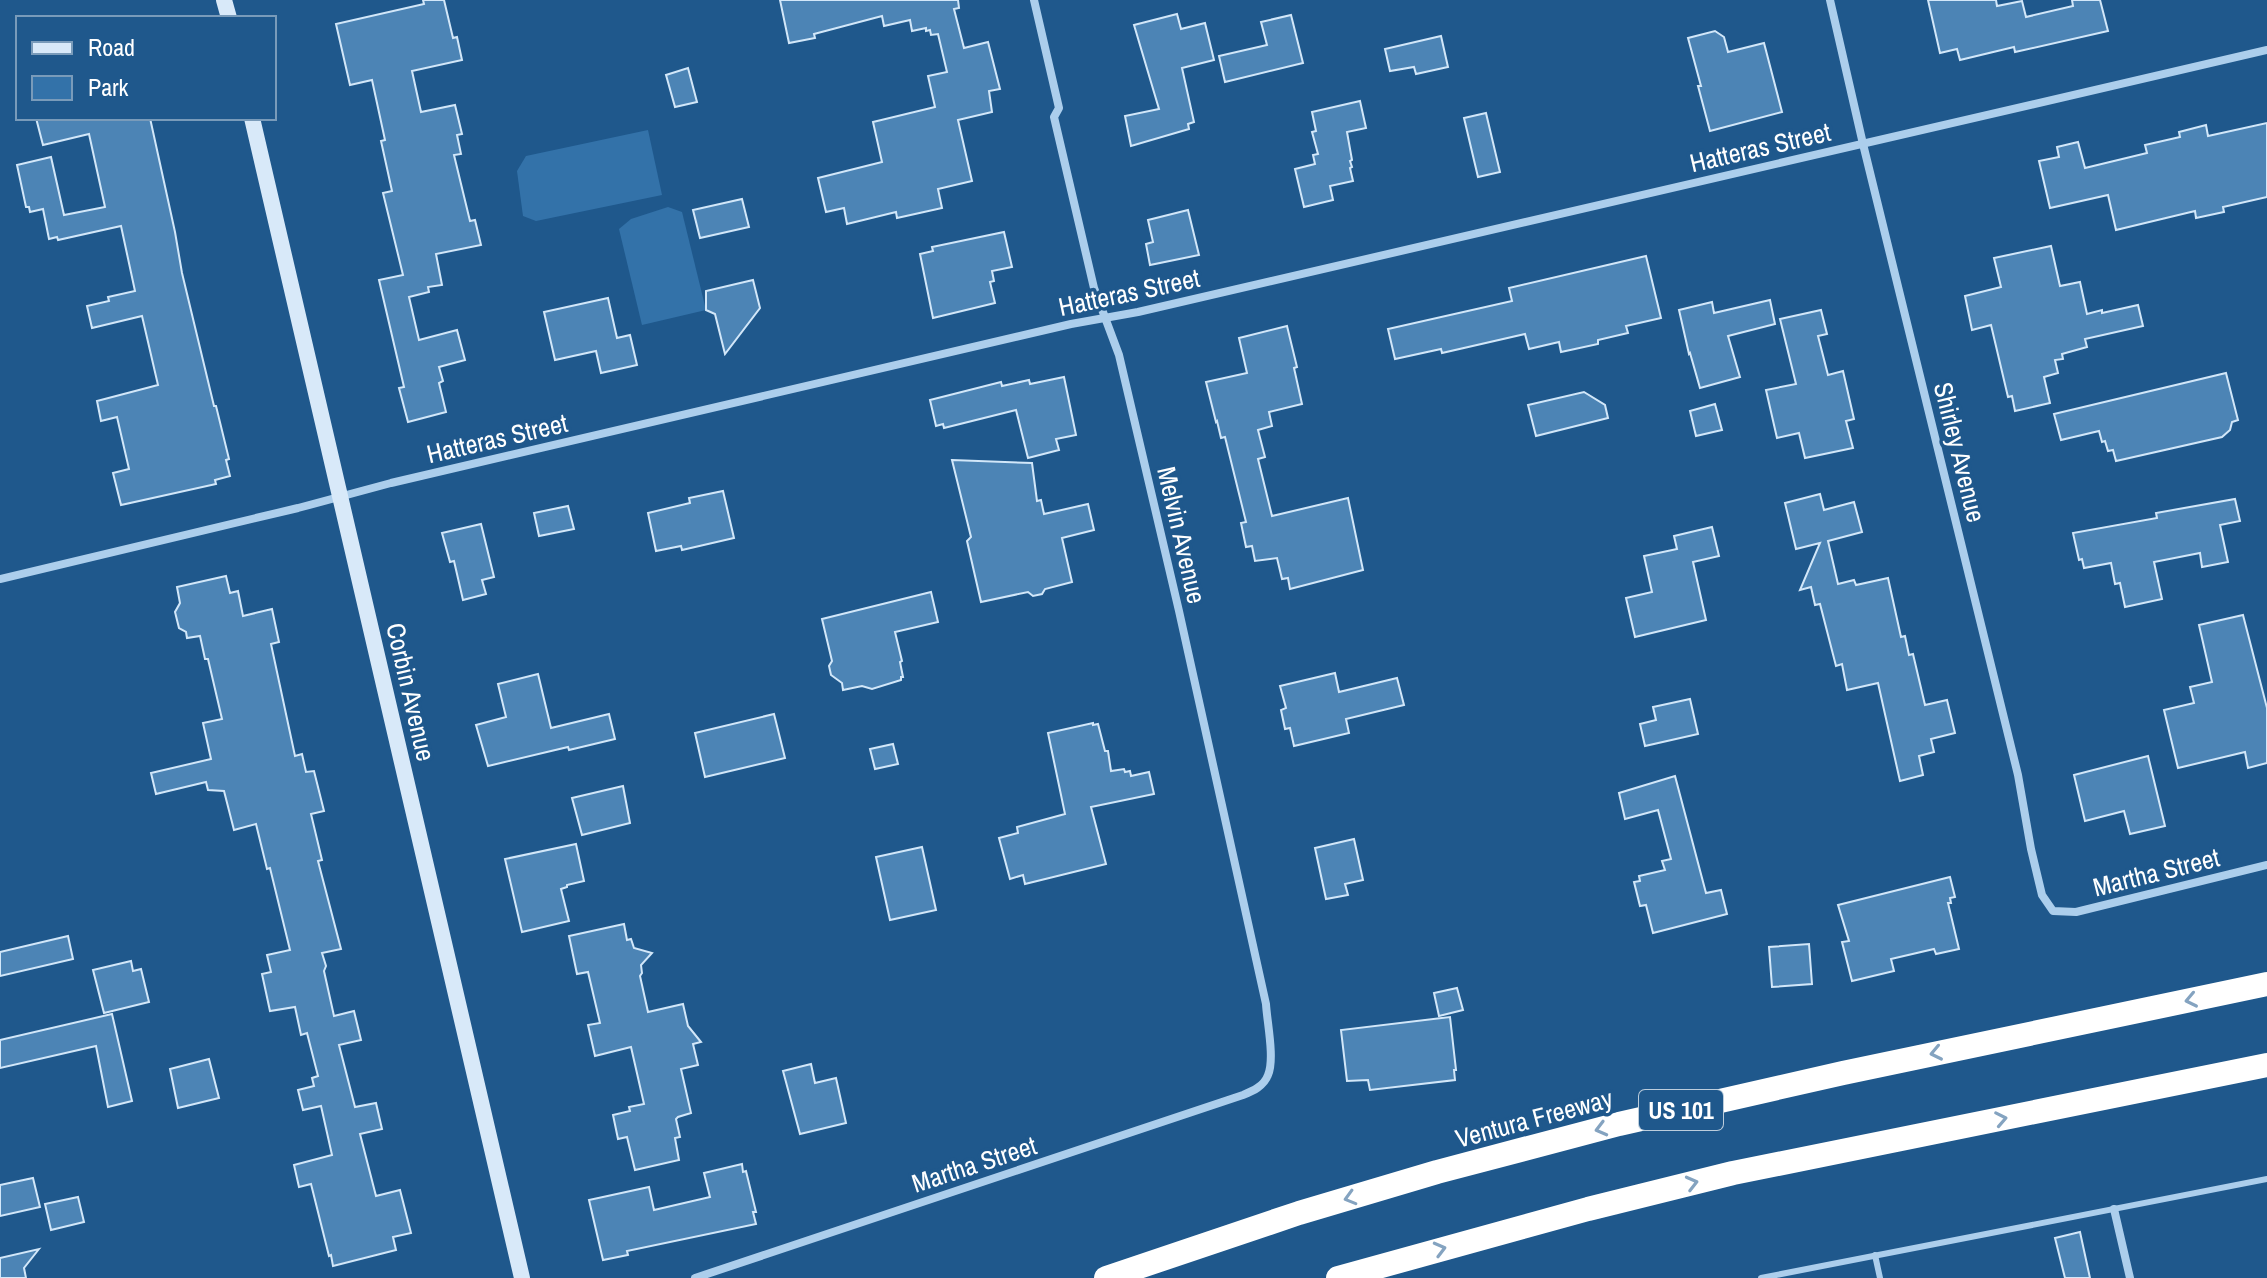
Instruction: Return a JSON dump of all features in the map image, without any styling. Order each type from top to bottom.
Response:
[{"type":"highway","name":"Ventura Freeway","points":[[1106,1278],[1299,1213],[1437,1172],[1619,1124],[1843,1073],[2267,984]]},
{"type":"highway","points":[[1338,1278],[1573,1213],[1733,1173],[2267,1065]]},
{"type":"main road","name":"Corbin Avenue","points":[[252,120],[522,1278]]},
{"type":"street","name":"Melvin Avenue","points":[[1034,0],[1059,108],[1054,117],[1094,288],[1119,355],[1266,1004],[1270,1065],[1263,1083]]},
{"type":"street","name":"Shirley Avenue","points":[[1830,0],[2014,760],[2042,895],[2053,911]]},
{"type":"street","name":"Hatteras Street","points":[[0,579],[1104,317],[1138,312],[2267,50]]},
{"type":"street","name":"Martha Street","points":[[2053,911],[2076,912],[2267,865]]},
{"type":"street","name":"Martha Street","points":[[695,1278],[1243,1095],[1263,1083]]},
{"type":"street","points":[[2114,1209],[2130,1278]]},
{"type":"lane","points":[[1761,1278],[2267,1179]]},
{"type":"lane","points":[[1875,1255],[1880,1278]]},
{"type":"green space","points":[[648,130],[662,195],[536,221],[523,216],[517,171],[526,156]]},
{"type":"green space","points":[[668,207],[682,212],[706,310],[642,325],[619,229],[631,219]]},
{"type":"building","points":[[423,0],[444,0],[462,60],[412,71],[421,112],[455,105],[462,134],[457,135],[461,154],[454,155],[470,221],[475,220],[481,245],[436,254],[442,285],[428,287],[429,292],[409,297],[419,340],[457,330],[465,360],[439,367],[443,381],[439,383],[446,412],[408,422],[399,388],[404,387],[379,280],[403,275],[383,193],[392,191],[381,141],[385,140],[372,80],[350,85],[336,24],[424,4]]},
{"type":"building","points":[[780,0],[958,0],[959,8],[954,9],[964,48],[988,42],[1000,89],[989,91],[992,112],[958,120],[972,181],[938,189],[942,208],[897,218],[896,212],[847,224],[844,208],[826,212],[818,178],[882,162],[873,122],[935,107],[928,76],[947,72],[938,34],[931,35],[926,28],[912,31],[910,20],[884,26],[882,16],[814,34],[815,38],[789,43]]},
{"type":"building","points":[[1928,0],[1996,0],[1997,6],[2022,1],[2026,17],[2073,6],[2072,0],[2100,0],[2108,31],[2015,52],[2014,47],[1960,60],[1957,49],[1940,53]]},
{"type":"building","points":[[1177,14],[1181,29],[1205,23],[1214,60],[1182,68],[1194,122],[1188,124],[1189,129],[1131,146],[1125,116],[1159,109],[1134,25]]},
{"type":"building","points":[[1291,15],[1303,63],[1225,82],[1219,56],[1267,45],[1261,22]]},
{"type":"building","points":[[1715,31],[1724,37],[1728,52],[1764,43],[1782,112],[1710,131],[1688,38]]},
{"type":"building","points":[[1441,36],[1448,67],[1416,74],[1414,67],[1390,71],[1385,49]]},
{"type":"building","points":[[688,68],[697,102],[675,107],[666,75]]},
{"type":"building","points":[[1360,101],[1366,128],[1347,132],[1353,181],[1330,186],[1333,200],[1304,207],[1295,169],[1315,164],[1313,155],[1318,154],[1312,132],[1316,131],[1312,112]]},
{"type":"building","points":[[1486,113],[1500,172],[1478,177],[1464,118]]},
{"type":"building","points":[[37,120],[150,120],[182,273],[229,459],[226,460],[230,476],[215,480],[216,484],[121,505],[113,473],[129,469],[117,417],[101,421],[97,401],[158,385],[142,316],[92,328],[87,306],[135,291],[121,226],[58,240],[57,237],[49,239],[43,209],[30,212],[26,207],[17,165],[51,157],[64,215],[105,207],[89,134],[43,145]]},
{"type":"building","points":[[2267,123],[2267,197],[2223,207],[2224,212],[2196,218],[2195,211],[2116,230],[2108,195],[2050,208],[2039,161],[2059,157],[2057,147],[2078,142],[2085,168],[2147,153],[2145,145],[2180,137],[2179,132],[2206,125],[2208,136]]},
{"type":"building","points":[[742,199],[749,227],[700,238],[693,210]]},
{"type":"building","points":[[1188,210],[1199,255],[1150,265],[1146,244],[1153,242],[1148,220]]},
{"type":"building","points":[[1004,232],[1012,267],[992,271],[994,281],[990,282],[995,303],[933,318],[920,254],[933,251],[932,247]]},
{"type":"building","points":[[2051,246],[2060,286],[2080,282],[2087,314],[2138,305],[2143,326],[2085,339],[2087,347],[2062,354],[2063,359],[2055,360],[2058,373],[2044,377],[2050,403],[2015,411],[2012,396],[2008,397],[1991,325],[1972,330],[1965,296],[2001,287],[1994,258]]},
{"type":"building","points":[[1646,256],[1661,318],[1626,326],[1628,333],[1561,352],[1559,342],[1529,349],[1525,334],[1442,353],[1441,349],[1395,359],[1388,329],[1512,301],[1509,288]]},
{"type":"building","points":[[753,280],[760,308],[725,354],[715,314],[706,310],[706,291]]},
{"type":"building","points":[[608,298],[617,338],[630,335],[637,365],[601,373],[596,351],[555,360],[544,312]]},
{"type":"building","points":[[1770,300],[1775,324],[1728,336],[1740,377],[1700,388],[1679,310],[1712,302],[1714,313]]},
{"type":"building","points":[[1821,310],[1827,334],[1818,336],[1828,375],[1843,371],[1854,419],[1846,421],[1853,448],[1805,458],[1799,433],[1777,438],[1766,390],[1796,384],[1780,319]]},
{"type":"building","points":[[1287,326],[1302,404],[1269,412],[1272,426],[1258,430],[1265,457],[1258,459],[1272,516],[1348,498],[1363,570],[1290,589],[1288,578],[1282,579],[1277,558],[1255,561],[1252,546],[1246,547],[1241,523],[1246,522],[1225,437],[1221,438],[1206,382],[1247,373],[1239,338]]},
{"type":"building","points":[[2226,373],[2238,420],[2232,422],[2230,430],[2222,437],[2116,461],[2113,450],[2108,451],[2105,441],[2102,442],[2099,431],[2061,440],[2054,414]]},
{"type":"building","points":[[1064,377],[1076,435],[1056,439],[1059,450],[1028,458],[1016,410],[944,428],[943,424],[936,426],[930,400],[1001,382],[1002,386],[1029,380],[1030,384]]},
{"type":"building","points":[[1584,392],[1605,405],[1608,418],[1536,436],[1528,405]]},
{"type":"building","points":[[1715,404],[1722,430],[1696,436],[1690,411]]},
{"type":"building","points":[[952,460],[1032,463],[1037,501],[1041,500],[1044,514],[1088,504],[1094,530],[1062,538],[1072,582],[1045,589],[1042,594],[1033,596],[1028,592],[981,602],[967,541],[971,537]]},
{"type":"building","points":[[723,491],[734,538],[682,550],[681,546],[656,551],[648,513],[690,503],[689,498]]},
{"type":"building","points":[[1820,494],[1824,510],[1854,502],[1862,532],[1828,541],[1838,584],[1854,580],[1856,585],[1888,578],[1901,637],[1905,636],[1909,655],[1913,654],[1925,705],[1947,700],[1955,733],[1931,739],[1934,752],[1919,756],[1923,775],[1900,781],[1878,683],[1847,690],[1842,664],[1836,666],[1820,604],[1815,605],[1811,587],[1800,590],[1820,543],[1796,549],[1785,503]]},
{"type":"building","points":[[2235,499],[2240,521],[2220,525],[2228,562],[2202,567],[2200,553],[2154,562],[2162,599],[2125,607],[2120,583],[2115,584],[2111,563],[2084,568],[2082,559],[2079,560],[2073,533],[2157,518],[2156,513]]},
{"type":"building","points":[[568,506],[574,529],[539,536],[534,513]]},
{"type":"building","points":[[481,524],[494,577],[482,580],[486,594],[463,600],[454,561],[450,562],[442,533]]},
{"type":"building","points":[[1712,527],[1719,556],[1693,562],[1706,620],[1635,637],[1626,598],[1652,592],[1644,556],[1677,549],[1674,536]]},
{"type":"building","points":[[226,576],[230,593],[238,591],[243,616],[272,609],[279,642],[271,644],[295,756],[302,754],[306,772],[314,771],[324,811],[311,814],[322,860],[318,861],[341,949],[322,953],[326,966],[324,971],[334,1016],[354,1011],[361,1040],[339,1045],[355,1107],[376,1103],[382,1129],[360,1134],[376,1196],[400,1190],[411,1233],[393,1237],[396,1250],[333,1266],[311,1184],[299,1187],[294,1165],[332,1155],[321,1106],[303,1110],[298,1090],[314,1086],[312,1078],[318,1076],[307,1033],[301,1035],[295,1007],[270,1011],[262,974],[271,972],[267,955],[290,950],[256,824],[234,830],[224,791],[208,790],[206,782],[156,794],[151,773],[211,759],[203,723],[222,719],[200,636],[187,638],[186,632],[179,628],[175,612],[180,603],[177,587]]},
{"type":"building","points":[[931,592],[938,622],[895,632],[902,661],[901,680],[872,689],[862,686],[843,690],[842,683],[831,675],[829,666],[832,661],[822,619]]},
{"type":"building","points":[[2243,615],[2267,708],[2267,763],[2248,768],[2245,752],[2178,768],[2164,710],[2194,703],[2190,687],[2212,682],[2199,625]]},
{"type":"building","points":[[1335,673],[1339,692],[1397,678],[1404,705],[1346,719],[1349,733],[1294,746],[1290,728],[1285,729],[1281,710],[1286,708],[1280,686]]},
{"type":"building","points":[[538,674],[551,728],[609,714],[615,739],[488,766],[476,725],[506,717],[498,684]]},
{"type":"building","points":[[1690,699],[1698,734],[1645,746],[1640,724],[1656,720],[1653,707]]},
{"type":"building","points":[[774,714],[785,758],[705,777],[695,733]]},
{"type":"building","points":[[1098,724],[1105,751],[1108,751],[1111,771],[1124,769],[1125,772],[1130,771],[1131,776],[1149,772],[1154,794],[1091,807],[1106,864],[1025,884],[1023,875],[1010,879],[999,838],[1018,833],[1017,827],[1065,814],[1048,733]]},
{"type":"building","points":[[893,744],[898,764],[875,769],[870,749]]},
{"type":"building","points":[[2148,756],[2165,826],[2130,834],[2124,811],[2085,821],[2074,775]]},
{"type":"building","points":[[1675,776],[1706,893],[1721,890],[1727,914],[1653,933],[1646,905],[1640,906],[1634,882],[1640,881],[1639,876],[1665,870],[1662,861],[1671,859],[1658,810],[1625,819],[1619,793]]},
{"type":"building","points":[[623,786],[630,823],[582,835],[572,798]]},
{"type":"building","points":[[1354,839],[1363,880],[1345,884],[1348,895],[1326,899],[1315,848]]},
{"type":"building","points":[[576,844],[584,881],[561,889],[569,921],[522,932],[505,859]]},
{"type":"building","points":[[922,847],[936,910],[890,920],[876,857]]},
{"type":"building","points":[[1950,877],[1955,897],[1950,898],[1951,903],[1948,903],[1959,949],[1936,954],[1934,949],[1891,959],[1894,971],[1852,981],[1842,942],[1849,941],[1838,905]]},
{"type":"building","points":[[624,924],[627,940],[631,939],[634,948],[652,953],[641,965],[640,976],[648,1012],[683,1004],[688,1026],[701,1042],[693,1044],[698,1065],[681,1069],[691,1113],[676,1119],[680,1137],[675,1138],[679,1160],[635,1170],[627,1137],[618,1139],[613,1115],[644,1104],[631,1047],[595,1056],[588,1025],[600,1023],[588,972],[577,974],[569,936]]},
{"type":"building","points":[[68,936],[73,959],[0,976],[0,952]]},
{"type":"building","points":[[1809,944],[1812,984],[1772,987],[1769,947]]},
{"type":"building","points":[[131,961],[133,971],[141,969],[149,1002],[104,1013],[93,970]]},
{"type":"building","points":[[1457,988],[1463,1010],[1439,1016],[1434,993]]},
{"type":"building","points":[[112,1014],[132,1101],[108,1107],[96,1046],[0,1068],[0,1040]]},
{"type":"building","points":[[1450,1017],[1455,1080],[1370,1090],[1368,1080],[1347,1081],[1341,1030]]},
{"type":"building","points":[[209,1059],[219,1098],[178,1108],[170,1069]]},
{"type":"building","points":[[811,1064],[815,1083],[836,1078],[846,1123],[800,1134],[783,1071]]},
{"type":"building","points":[[742,1164],[756,1212],[753,1212],[756,1224],[627,1251],[628,1255],[603,1260],[589,1200],[649,1187],[654,1210],[710,1197],[704,1173]]},
{"type":"building","points":[[33,1178],[40,1207],[0,1216],[0,1185]]},
{"type":"building","points":[[78,1197],[84,1222],[51,1230],[45,1204]]},
{"type":"building","points":[[2080,1232],[2090,1278],[2065,1278],[2055,1238]]},
{"type":"building","points":[[39,1249],[24,1268],[26,1278],[0,1278],[0,1258]]}]
